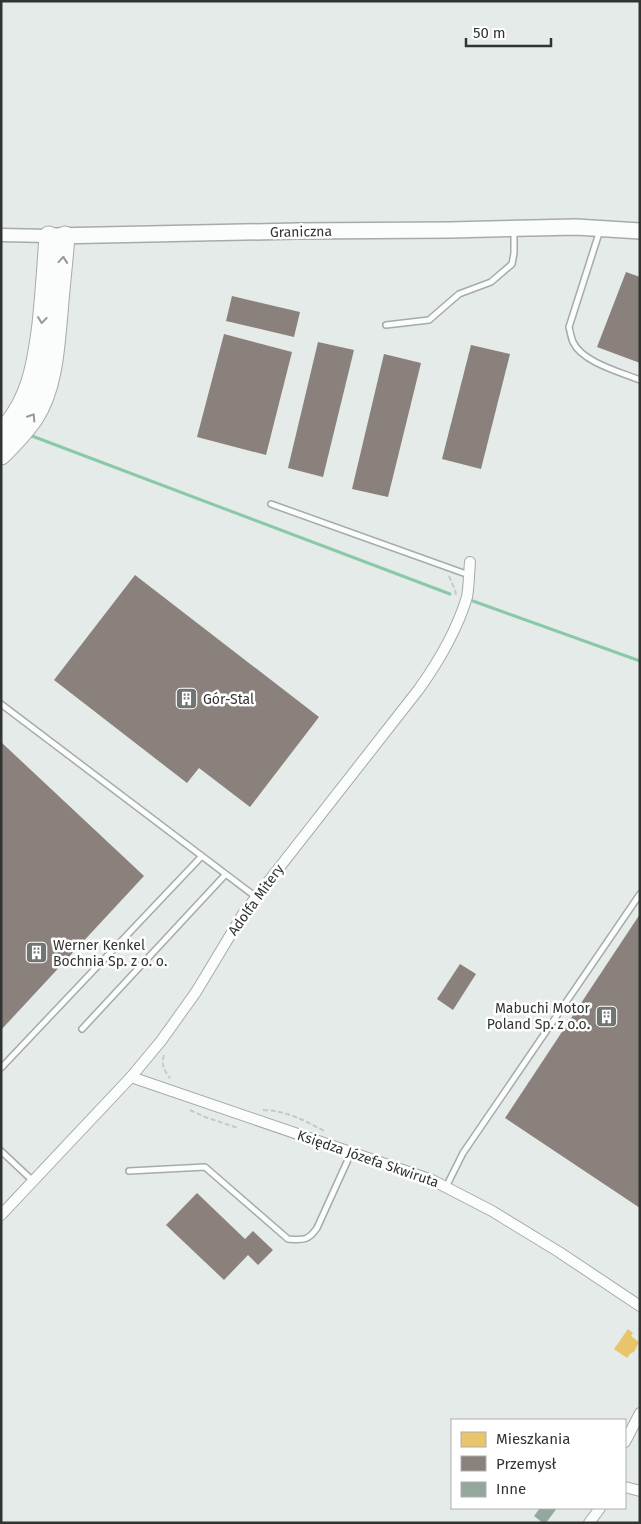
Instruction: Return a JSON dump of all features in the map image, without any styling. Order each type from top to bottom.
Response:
[{"type":"highway","points":[[1,433],[8,427],[20,409],[30,386],[37,360],[44,307],[57,236]]},
{"type":"highway","points":[[1,455],[35,416],[52,369],[55,344],[57,236]]},
{"type":"main road","name":"Graniczna","points":[[57,236],[514,228],[601,228],[640,231]]},
{"type":"street","name":"Graniczna","points":[[1,235],[57,236]]},
{"type":"street","name":"Adolfa Mitery","points":[[1,1215],[131,1077],[180,1016],[231,932],[256,897],[435,666],[457,623],[467,595],[470,562]]},
{"type":"street","name":"Księdza Józefa Skwiruta","points":[[131,1077],[351,1153],[418,1174],[446,1186],[559,1252],[640,1306]]},
{"type":"street","points":[[626,1440],[640,1413]]},
{"type":"street","points":[[626,1487],[640,1491]]},
{"type":"street","points":[[589,1523],[599,1509]]},
{"type":"lane","points":[[386,325],[429,320],[459,294],[491,282],[512,264],[514,228]]},
{"type":"lane","points":[[601,228],[569,327],[573,342],[583,355],[608,368],[640,380]]},
{"type":"lane","points":[[271,504],[469,575]]},
{"type":"lane","points":[[1,704],[256,897]]},
{"type":"lane","points":[[1,1068],[201,857]]},
{"type":"lane","points":[[82,1030],[225,875]]},
{"type":"lane","points":[[446,1186],[463,1153],[640,894]]},
{"type":"lane","points":[[1,1150],[33,1181]]},
{"type":"lane","points":[[129,1170],[205,1167],[288,1239],[301,1240],[311,1237],[317,1228],[351,1153]]},
{"type":"building: Mieszkania","points":[[628,1329],[633,1333],[631,1336],[639,1342],[634,1352],[627,1358],[614,1349]]},
{"type":"building: Przemysł","points":[[626,272],[640,277],[640,363],[597,347]]},
{"type":"building: Przemysł","points":[[232,296],[300,312],[294,337],[226,321]]},
{"type":"building: Przemysł","points":[[224,334],[292,352],[266,455],[197,437]]},
{"type":"building: Przemysł","points":[[318,342],[354,350],[323,477],[288,468]]},
{"type":"building: Przemysł","points":[[471,345],[510,354],[481,469],[442,459]]},
{"type":"building: Przemysł","points":[[384,354],[421,363],[388,497],[352,489]]},
{"type":"building: Przemysł","name":"Gór-Stal","points":[[135,575],[319,717],[250,807],[199,768],[187,783],[54,680]]},
{"type":"building: Przemysł","name":"Werner Kenkel Bochnia Sp. z o. o.","points":[[1,742],[144,876],[1,1030]]},
{"type":"building: Przemysł","name":"Mabuchi Motor Poland Sp. z o.o.","points":[[640,914],[640,1208],[505,1118]]},
{"type":"building: Przemysł","points":[[460,964],[476,974],[453,1010],[437,999]]},
{"type":"building: Przemysł","points":[[197,1193],[245,1239],[253,1231],[273,1250],[258,1265],[248,1255],[224,1280],[166,1225]]},
{"type":"building: Inne","points":[[539,1509],[556,1509],[546,1523],[543,1523],[534,1516]]},
{"type":"waterway","points":[[32,436],[450,594]]},
{"type":"waterway","points":[[473,601],[640,661]]},
{"type":"place","name":"Gór-Stal","points":[[187,699]]},
{"type":"place","name":"Werner Kenkel Bochnia Sp. z o. o.","points":[[37,953]]},
{"type":"place","name":"Mabuchi Motor Poland Sp. z o.o.","points":[[606,1016]]}]
